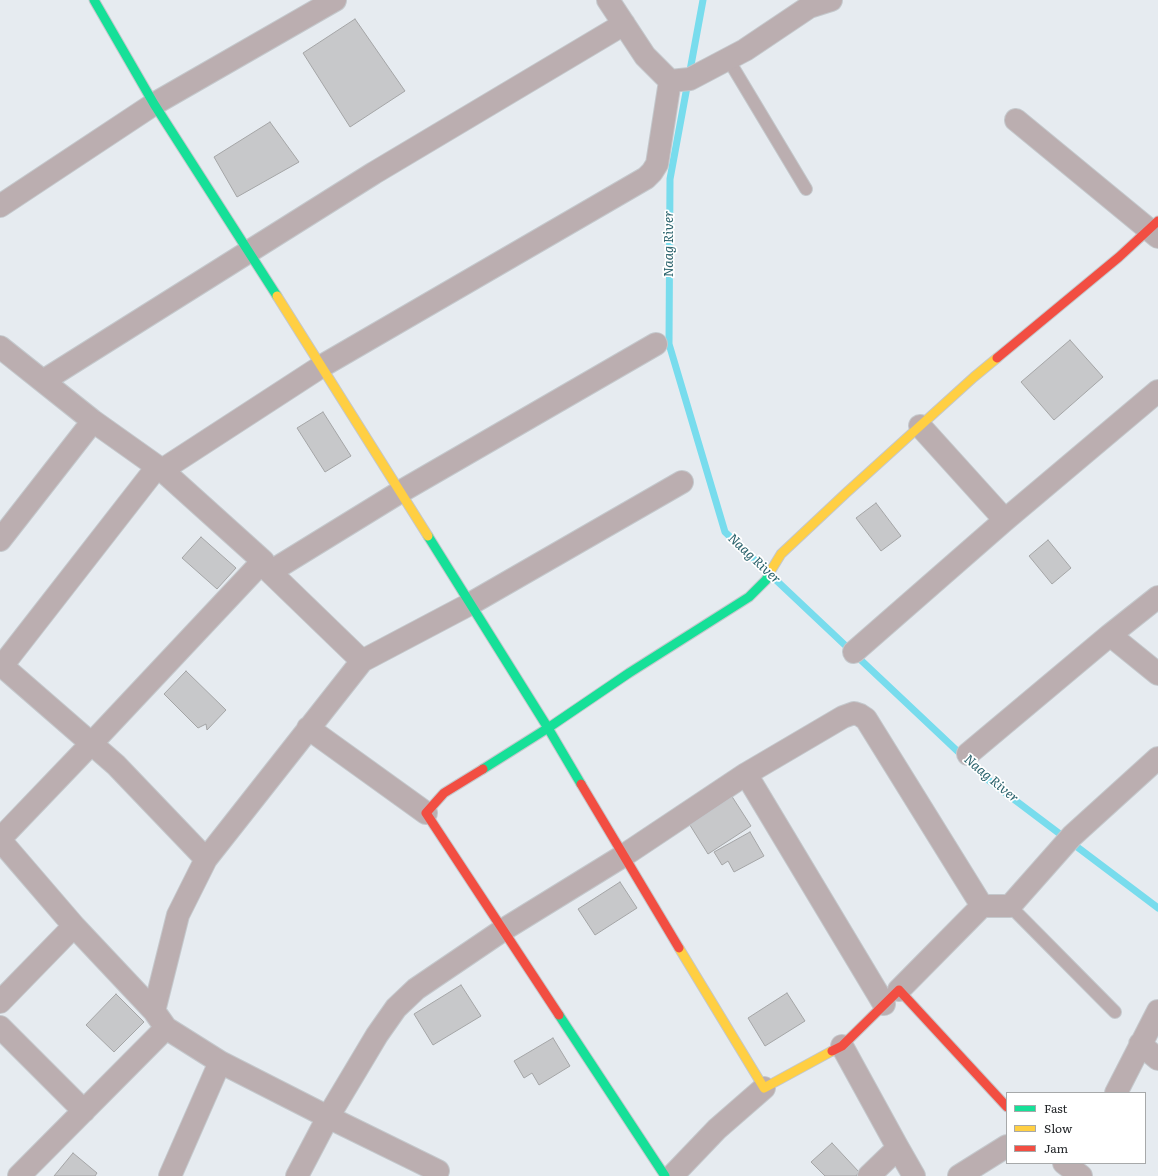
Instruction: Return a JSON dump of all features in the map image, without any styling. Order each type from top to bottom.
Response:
[{"type":"street","points":[[94,0],[154,104],[322,366],[548,728],[623,856],[764,1088]]},
{"type":"street","points":[[0,206],[154,104],[335,0]]},
{"type":"street","points":[[608,0],[645,56],[679,80]]},
{"type":"street","points":[[679,80],[745,50],[806,4],[831,0]]},
{"type":"street","points":[[43,381],[374,173],[624,24]]},
{"type":"street","points":[[206,859],[116,765],[1,665],[160,468],[322,366],[639,182],[652,172],[657,164],[679,80]]},
{"type":"street","points":[[426,813],[444,793],[548,728],[629,672],[749,597],[766,580],[781,554],[846,493],[974,377],[1155,229],[1016,120]]},
{"type":"street","points":[[440,1174],[220,1062],[160,1019],[74,926],[0,840],[91,744],[267,567],[656,344]]},
{"type":"street","points":[[3,356],[43,381],[93,420],[160,468],[267,567],[362,661]]},
{"type":"street","points":[[854,652],[1005,520],[1158,391]]},
{"type":"street","points":[[0,540],[93,420]]},
{"type":"street","points":[[920,426],[1005,520]]},
{"type":"street","points":[[19,1176],[84,1111],[160,1019],[178,916],[206,859],[362,661],[470,604],[682,482]]},
{"type":"street","points":[[968,754],[1110,635],[1158,597]]},
{"type":"street","points":[[1110,635],[1158,674]]},
{"type":"street","points":[[298,1176],[328,1117],[377,1035],[396,1008],[416,989],[503,930],[623,856],[746,774],[843,717],[854,713],[866,719],[982,906]]},
{"type":"street","points":[[308,728],[426,813],[665,1176]]},
{"type":"street","points":[[672,1176],[717,1130],[764,1088],[842,1046],[982,906],[1010,906],[1072,836],[1158,758]]},
{"type":"street","points":[[746,774],[892,997],[1006,1106]]},
{"type":"street","points":[[0,1002],[74,926]]},
{"type":"street","points":[[1116,1092],[1158,1010]]},
{"type":"street","points":[[0,1027],[84,1111]]},
{"type":"street","points":[[1140,1044],[1158,1059]]},
{"type":"street","points":[[842,1046],[914,1176]]},
{"type":"street","points":[[170,1176],[220,1062]]},
{"type":"street","points":[[959,1176],[1006,1147]]},
{"type":"street","points":[[869,1176],[898,1148]]},
{"type":"lane","points":[[728,59],[806,189]]},
{"type":"lane","points":[[1010,906],[1115,1012]]},
{"type":"building","points":[[355,19],[405,91],[350,127],[303,53]]},
{"type":"building","points":[[270,122],[299,162],[237,197],[214,157]]},
{"type":"building","points":[[1070,340],[1103,377],[1054,420],[1021,382]]},
{"type":"building","points":[[323,412],[351,456],[325,472],[297,428]]},
{"type":"building","points":[[876,503],[901,536],[881,551],[856,518]]},
{"type":"building","points":[[201,537],[236,568],[217,589],[182,558]]},
{"type":"building","points":[[1048,540],[1071,568],[1052,584],[1029,556]]},
{"type":"building","points":[[186,671],[226,710],[207,730],[206,724],[198,728],[164,694]]},
{"type":"building","points":[[731,795],[751,826],[708,854],[688,822]]},
{"type":"building","points":[[750,832],[764,856],[734,872],[728,861],[722,865],[714,852]]},
{"type":"building","points":[[620,882],[637,908],[595,935],[578,909]]},
{"type":"building","points":[[461,985],[481,1016],[433,1045],[414,1014]]},
{"type":"building","points":[[787,993],[805,1021],[765,1046],[748,1018]]},
{"type":"building","points":[[116,994],[144,1022],[114,1052],[86,1025]]},
{"type":"building","points":[[553,1038],[570,1066],[539,1085],[532,1073],[524,1078],[514,1061]]},
{"type":"building","points":[[832,1143],[859,1172],[856,1176],[825,1176],[811,1162]]},
{"type":"building","points":[[73,1153],[97,1173],[95,1176],[54,1176]]},
{"type":"waterway","name":"Naag River","points":[[703,0],[670,179],[669,344],[725,532],[987,779],[1158,908]]},
{"type":"traffic: fast","points":[[94,0],[154,104],[277,296]]},
{"type":"traffic: fast","points":[[428,536],[548,728],[581,784]]},
{"type":"traffic: fast","points":[[483,769],[548,728],[629,673],[749,597],[766,580],[770,572]]},
{"type":"traffic: fast","points":[[559,1015],[665,1176]]},
{"type":"traffic: slow","points":[[277,296],[428,536]]},
{"type":"traffic: slow","points":[[770,572],[781,554],[846,493],[997,358]]},
{"type":"traffic: slow","points":[[679,948],[764,1088],[832,1051]]},
{"type":"traffic: jam","points":[[997,358],[1119,257],[1158,221]]},
{"type":"traffic: jam","points":[[483,769],[444,793],[426,813],[559,1015]]},
{"type":"traffic: jam","points":[[581,784],[679,948]]},
{"type":"traffic: jam","points":[[832,1051],[842,1046],[899,990],[1006,1106]]}]
